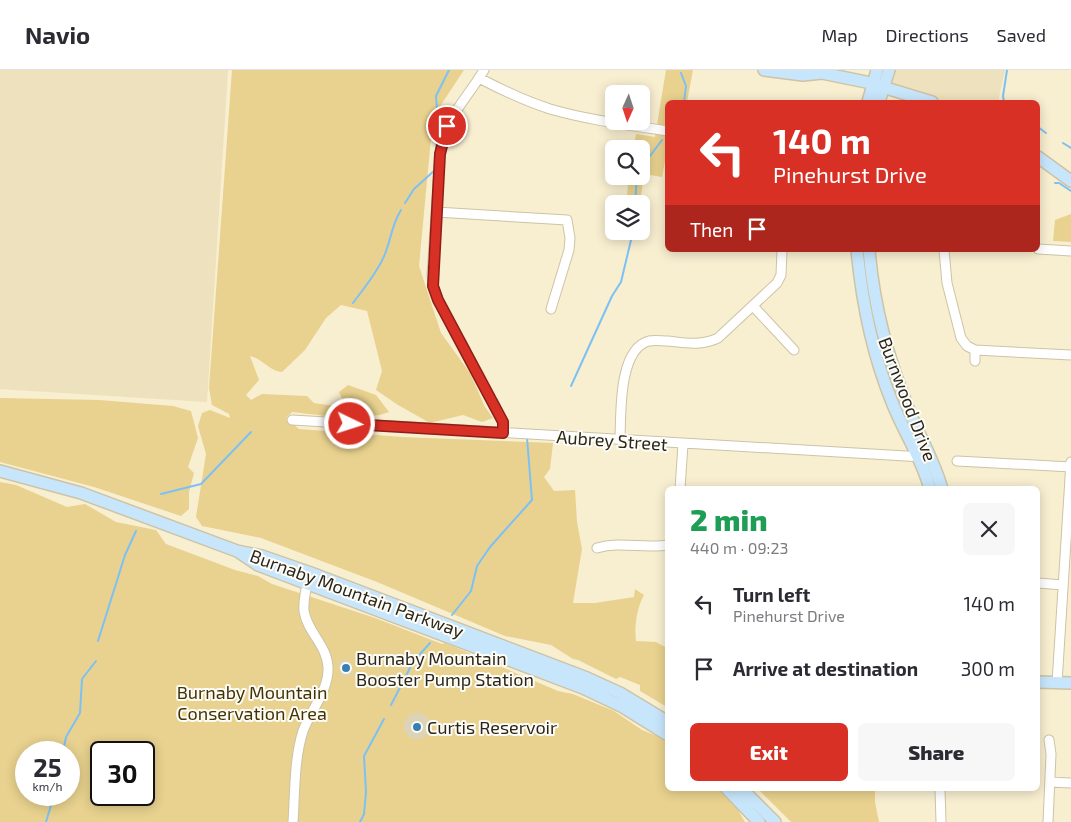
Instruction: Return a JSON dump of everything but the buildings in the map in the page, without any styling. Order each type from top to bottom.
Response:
[{"type":"main road","points":[[764,70],[803,75],[818,80],[921,100]]},
{"type":"main road","points":[[877,70],[877,92]]},
{"type":"main road","points":[[877,92],[889,70]]},
{"type":"main road","points":[[877,92],[903,100]]},
{"type":"main road","points":[[1040,158],[1071,181]]},
{"type":"main road","name":"Burnwood Drive","points":[[857,252],[864,305],[873,344],[892,402],[918,457],[929,486]]},
{"type":"main road","name":"Burnwood Drive","points":[[869,252],[876,306],[883,336],[909,411],[931,458],[941,486]]},
{"type":"main road","name":"Burnaby Mountain Parkway","points":[[0,471],[80,493],[237,551],[258,565],[309,578],[593,681],[637,703],[665,720]]},
{"type":"main road","name":"Burnaby Mountain Parkway","points":[[309,578],[583,688],[622,707],[665,733]]},
{"type":"main road","points":[[1040,682],[1071,683]]},
{"type":"main road","points":[[729,791],[759,822]]},
{"type":"main road","points":[[744,791],[775,822]]},
{"type":"street","points":[[503,433],[503,422],[434,293],[432,275],[440,154],[444,133],[454,112],[481,74],[527,101],[556,110],[585,117],[665,130]]},
{"type":"street","points":[[436,212],[567,220],[570,250],[551,309]]},
{"type":"street","points":[[1040,249],[1071,251]]},
{"type":"street","points":[[620,440],[624,374],[636,350],[647,342],[658,340],[699,344],[718,338],[777,283],[781,275],[782,252]]},
{"type":"street","points":[[944,252],[947,283],[961,338],[967,346],[975,350],[1071,355]]},
{"type":"street","points":[[753,306],[794,350]]},
{"type":"street","points":[[974,361],[975,350]]},
{"type":"street","name":"Aubrey Street","points":[[292,420],[931,458]]},
{"type":"street","points":[[680,486],[683,444]]},
{"type":"street","points":[[958,461],[1071,467]]},
{"type":"street","points":[[1057,682],[1071,462]]},
{"type":"street","points":[[597,548],[610,544],[653,548],[665,546]]},
{"type":"street","points":[[293,822],[297,760],[303,730],[323,691],[328,672],[324,648],[305,616],[304,604],[309,578]]},
{"type":"street","points":[[1040,583],[1063,585]]},
{"type":"street","points":[[1048,822],[1051,754],[1049,740]]},
{"type":"street","points":[[1050,782],[1071,783]]},
{"type":"street","points":[[940,791],[941,822]]},
{"type":"shaded area","points":[[0,70],[228,70],[207,402],[0,389]]},
{"type":"shaded area","points":[[894,70],[1005,70],[998,100],[940,100],[893,84],[891,78]]},
{"type":"green space","points":[[232,70],[464,70],[433,117],[419,266],[441,333],[470,373],[485,407],[493,418],[482,422],[463,415],[430,423],[376,390],[382,371],[367,311],[341,305],[326,318],[305,350],[282,372],[250,356],[259,380],[246,395],[251,400],[262,394],[307,396],[314,403],[335,406],[342,413],[344,405],[339,392],[348,385],[376,395],[389,412],[353,418],[292,412],[286,418],[299,429],[402,437],[553,443],[550,469],[544,477],[554,491],[575,490],[577,522],[582,549],[573,603],[595,603],[634,597],[635,589],[644,595],[637,617],[636,641],[656,642],[665,647],[665,706],[640,691],[640,685],[620,677],[616,679],[573,659],[551,645],[505,636],[377,582],[261,538],[202,526],[196,517],[206,454],[198,426],[202,413],[210,410],[230,418],[229,414],[212,405],[209,388]]},
{"type":"green space","points":[[666,70],[693,70],[687,100],[665,100],[665,161],[662,177],[650,175],[650,140],[635,140],[636,134],[655,137]]},
{"type":"green space","points":[[628,185],[643,185],[641,195],[627,195]]},
{"type":"green space","points":[[1071,214],[1071,242],[1053,241],[1055,220]]},
{"type":"green space","points":[[0,398],[99,400],[173,406],[191,411],[198,438],[188,467],[194,473],[189,492],[189,509],[181,516],[94,487],[0,462]]},
{"type":"green space","name":"Burnaby Mountain Conservation Area","points":[[0,482],[16,485],[67,507],[85,504],[116,522],[156,530],[166,544],[235,570],[258,576],[272,584],[375,618],[442,644],[445,643],[558,691],[573,694],[614,711],[642,730],[665,741],[665,791],[722,791],[732,800],[745,822],[0,822]]},
{"type":"green space","points":[[760,791],[875,791],[879,822],[791,822]]},
{"type":"waterway","points":[[436,153],[438,122],[436,96],[449,70]]},
{"type":"waterway","points":[[1004,100],[1007,70]]},
{"type":"waterway","points":[[681,73],[686,86],[684,100]]},
{"type":"waterway","points":[[1040,128],[1046,133]]},
{"type":"waterway","points":[[650,156],[662,140]]},
{"type":"waterway","points":[[1063,143],[1071,148]]},
{"type":"waterway","points":[[405,203],[414,189],[435,170]]},
{"type":"waterway","points":[[1055,183],[1059,183],[1071,191]]},
{"type":"waterway","points":[[636,185],[636,195]]},
{"type":"waterway","points":[[353,303],[379,267],[401,210]]},
{"type":"waterway","points":[[571,386],[612,296],[621,282],[631,240]]},
{"type":"waterway","points":[[161,494],[201,484],[251,432]]},
{"type":"waterway","points":[[452,615],[471,591],[477,566],[490,547],[532,500],[527,438]]},
{"type":"waterway","points":[[98,641],[125,555],[136,531]]},
{"type":"waterway","points":[[391,705],[413,662],[430,643]]},
{"type":"waterway","points":[[65,741],[80,713],[82,679],[96,661]]},
{"type":"waterway","points":[[360,822],[364,814],[366,792],[364,756],[384,719]]},
{"type":"waterway","points":[[46,822],[51,806]]},
{"type":"place","name":"Burnaby Mountain Booster Pump Station","points":[[346,668]]},
{"type":"place","name":"Curtis Reservoir","points":[[417,727]]},
{"type":"route","points":[[350,424],[503,433],[503,422],[434,293],[432,275],[440,154],[447,126]]}]
